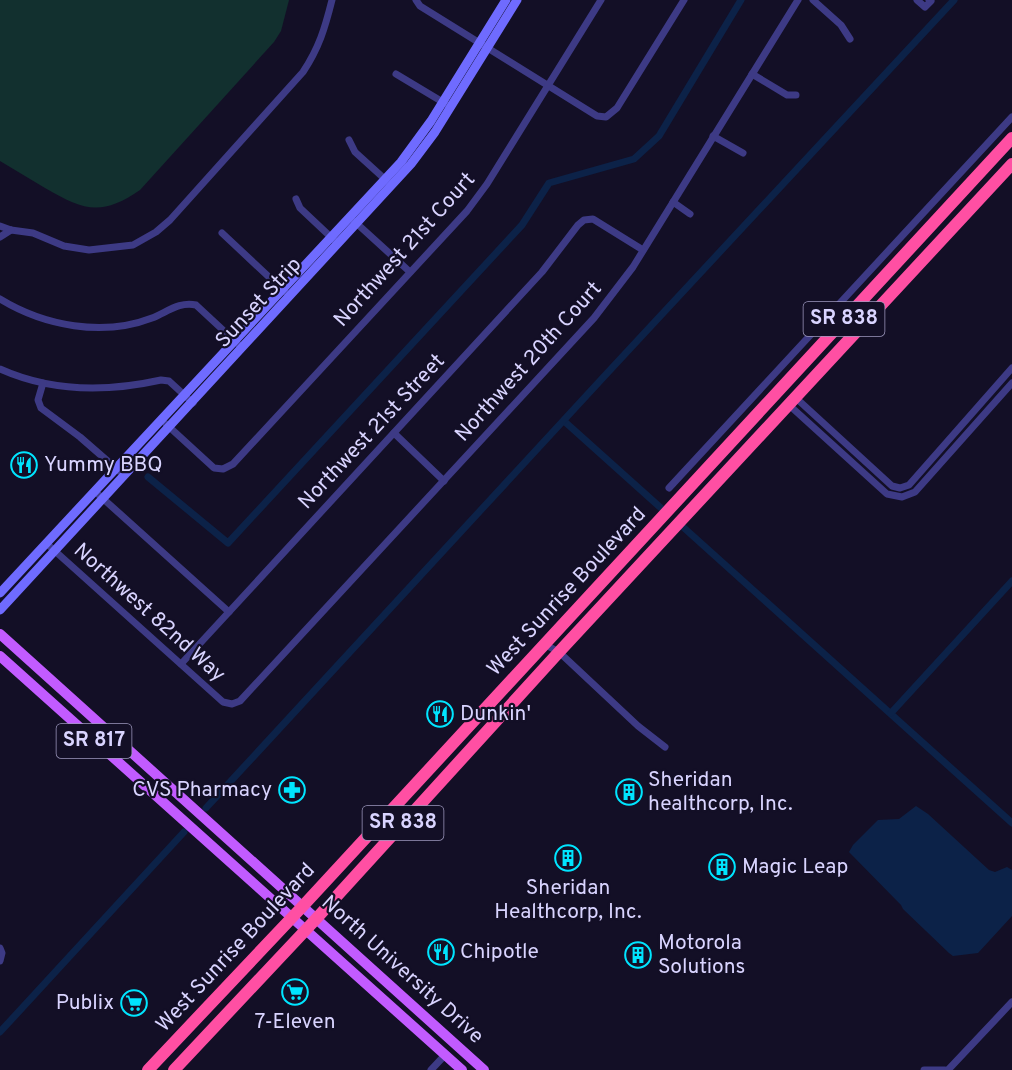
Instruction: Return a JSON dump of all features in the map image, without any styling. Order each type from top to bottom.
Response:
[{"type":"highway","name":"West Sunrise Boulevard","points":[[148,1070],[302,907],[1012,138]]},
{"type":"highway","name":"West Sunrise Boulevard","points":[[174,1070],[1012,164]]},
{"type":"highway","points":[[775,420],[777,392]]},
{"type":"main road","name":"North University Drive","points":[[0,634],[484,1070]]},
{"type":"main road","name":"North University Drive","points":[[0,656],[462,1070]]},
{"type":"main road","points":[[427,1039],[445,1045],[453,1042]]},
{"type":"main road","points":[[445,1055],[453,1052],[466,1053]]},
{"type":"street","points":[[0,226],[33,233],[64,246],[89,250],[133,245],[156,232],[170,220],[303,72],[322,38],[332,0]]},
{"type":"street","points":[[416,0],[420,6],[548,86],[597,116],[606,117],[617,108],[684,0]]},
{"type":"street","name":"Sunset Strip","points":[[484,45],[506,0]]},
{"type":"street","name":"Sunset Strip","points":[[0,593],[94,491],[238,344],[389,182],[417,141],[447,104],[484,45],[517,0]]},
{"type":"street","name":"Northwest 21st Court","points":[[169,428],[214,468],[223,469],[233,465],[467,211],[487,184],[601,0]]},
{"type":"street","name":"Northwest 20th Court","points":[[232,704],[240,701],[594,318],[633,267],[798,0]]},
{"type":"street","points":[[813,0],[841,26],[850,39]]},
{"type":"street","points":[[917,0],[925,7],[931,1],[929,0]]},
{"type":"street","points":[[396,74],[447,104]]},
{"type":"street","points":[[752,74],[787,94],[796,95]]},
{"type":"street","points":[[669,488],[1012,117]]},
{"type":"street","points":[[713,136],[743,153]]},
{"type":"street","points":[[349,140],[355,152],[389,182]]},
{"type":"street","points":[[296,199],[300,208],[335,240]]},
{"type":"street","points":[[673,202],[690,214]]},
{"type":"street","name":"Northwest 21st Street","points":[[181,664],[542,272],[578,225],[584,220],[593,219],[643,250]]},
{"type":"street","points":[[353,220],[410,272]]},
{"type":"street","points":[[0,237],[11,230]]},
{"type":"street","points":[[222,233],[286,293]]},
{"type":"street","points":[[0,299],[35,317],[69,325],[105,327],[132,324],[188,303],[196,305],[238,344]]},
{"type":"street","name":"Sunset Strip","points":[[0,610],[193,402],[238,344]]},
{"type":"street","points":[[792,401],[892,486],[900,488],[909,485],[916,478],[1012,368]]},
{"type":"street","points":[[0,369],[43,383],[102,389],[160,380],[168,381],[193,402]]},
{"type":"street","points":[[770,379],[777,392]]},
{"type":"street","points":[[43,383],[38,400],[41,408],[80,437],[124,476]]},
{"type":"street","points":[[792,401],[887,494],[902,497],[915,492],[1012,383]]},
{"type":"street","points":[[162,420],[169,428]]},
{"type":"street","points":[[394,433],[444,481]]},
{"type":"street","points":[[94,491],[229,612]]},
{"type":"street","name":"Northwest 82nd Way","points":[[46,543],[224,702],[232,704]]},
{"type":"street","points":[[544,644],[559,652],[638,726],[665,747]]},
{"type":"street","points":[[924,1070],[947,1070],[1012,1002]]},
{"type":"street","points":[[431,1070],[445,1055]]},
{"type":"green space","points":[[0,0],[289,0],[281,31],[274,42],[140,190],[114,204],[92,207],[58,196],[0,161]]},
{"type":"water","points":[[916,806],[928,814],[989,870],[995,872],[1007,867],[1012,870],[1012,916],[978,953],[953,956],[949,953],[849,852],[878,820],[899,819]]},
{"type":"waterway","points":[[148,477],[228,543],[522,225],[549,183],[634,159],[659,136],[741,0]]},
{"type":"waterway","points":[[206,808],[954,0]]},
{"type":"waterway","points":[[564,421],[661,508]]},
{"type":"waterway","points":[[683,527],[1012,823]]},
{"type":"waterway","points":[[891,713],[1012,581]]},
{"type":"waterway","points":[[0,1032],[184,832]]},
{"type":"place","name":"Yummy BBQ","points":[[24,465]]},
{"type":"place","name":"Dunkin'","points":[[440,714]]},
{"type":"place","name":"CVS Pharmacy","points":[[292,790]]},
{"type":"place","name":"Sheridan healthcorp, Inc.","points":[[629,792]]},
{"type":"place","name":"Sheridan Healthcorp, Inc.","points":[[568,858]]},
{"type":"place","name":"Magic Leap","points":[[722,867]]},
{"type":"place","name":"Chipotle","points":[[441,952]]},
{"type":"place","name":"Motorola Solutions","points":[[638,955]]},
{"type":"place","name":"7-Eleven","points":[[295,992]]},
{"type":"place","name":"Publix","points":[[134,1003]]}]
